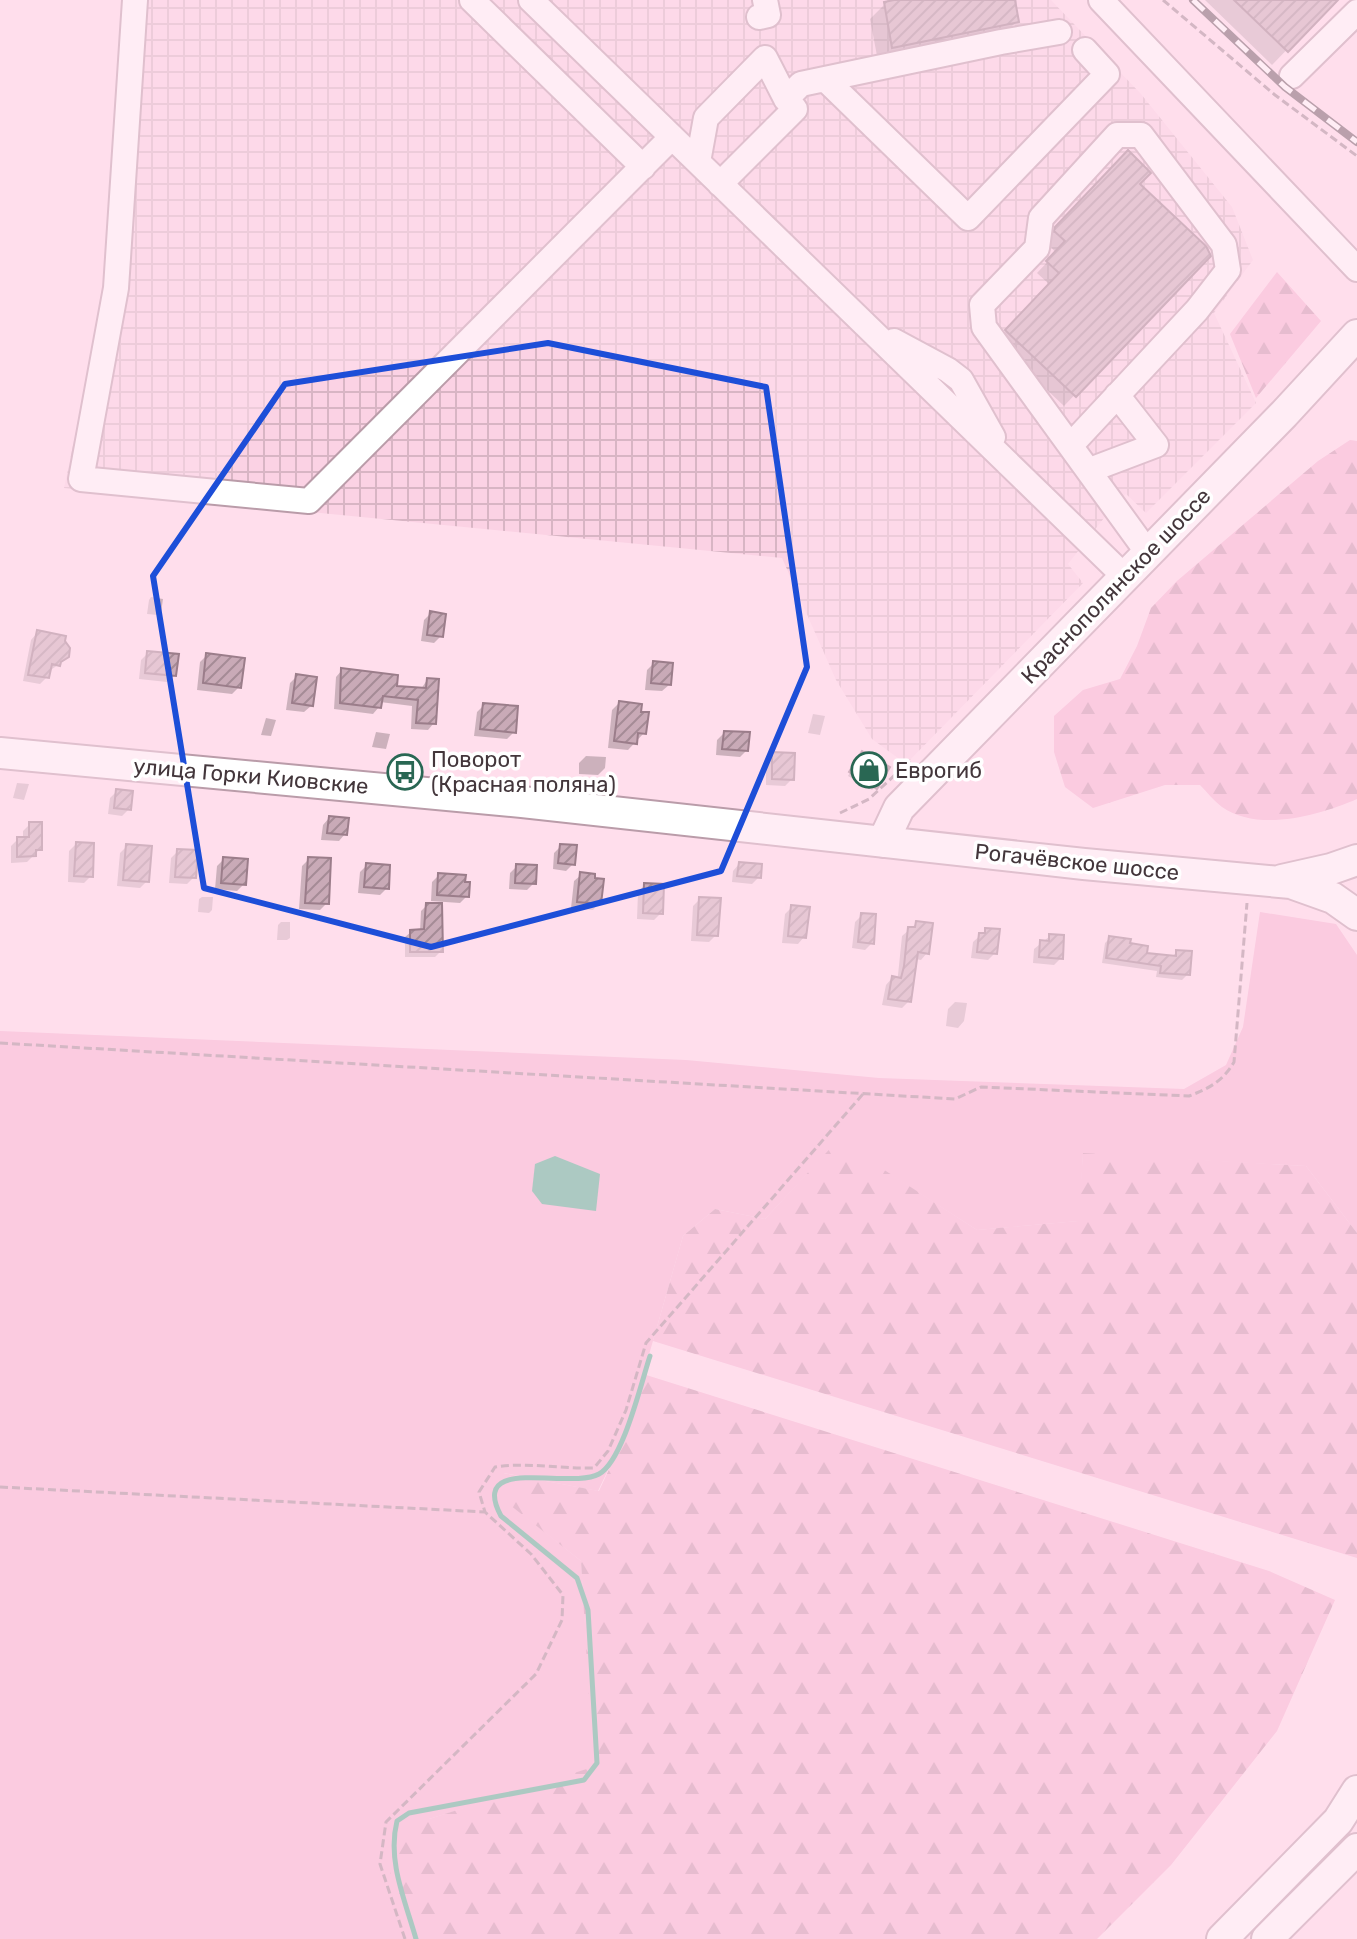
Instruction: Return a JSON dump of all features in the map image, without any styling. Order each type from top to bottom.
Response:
[{"type":"main road","name":"Краснополянское шоссе","points":[[883,842],[899,808],[1284,414],[1357,335]]},
{"type":"main road","name":"улица Горки Киовские","points":[[0,753],[522,802],[883,842]]},
{"type":"main road","name":"Рогачёвское шоссе","points":[[883,842],[1291,883],[1333,898],[1357,915]]},
{"type":"main road","name":"Рогачёвское шоссе","points":[[1260,880],[1331,869],[1357,860]]},
{"type":"main road","points":[[1222,1939],[1348,1810],[1357,1791]]},
{"type":"main road","points":[[1267,1939],[1357,1849]]},
{"type":"street","points":[[135,0],[116,288],[81,479],[309,501],[672,137]]},
{"type":"street","points":[[472,0],[643,167]]},
{"type":"street","points":[[531,0],[1125,577]]},
{"type":"street","points":[[1101,0],[1352,263]]},
{"type":"street","points":[[1292,76],[1357,12]]},
{"type":"street","points":[[786,99],[801,84],[1059,32]]},
{"type":"street","points":[[825,79],[968,218],[1107,74],[1085,50]]},
{"type":"street","points":[[698,162],[706,118],[765,58],[786,99],[795,109],[720,184]]},
{"type":"street","points":[[1071,445],[1197,310],[1228,270],[1224,245],[1141,135],[1117,135],[1041,218],[1037,248],[982,305],[984,327],[1148,553]]},
{"type":"street","points":[[1090,470],[1156,445],[1117,395]]},
{"type":"path","points":[[1163,0],[1275,95],[1357,156]]},
{"type":"path","points":[[836,815],[869,799],[909,762]]},
{"type":"path","points":[[0,1043],[955,1099],[981,1087],[1189,1096],[1225,1078],[1234,1062],[1260,880]]},
{"type":"path","points":[[405,1939],[380,1864],[386,1822],[536,1674],[562,1620],[563,1595],[531,1554],[485,1512],[479,1492],[495,1467],[518,1463],[564,1469],[594,1468],[608,1451],[626,1410],[646,1343],[863,1093]]},
{"type":"path","points":[[0,1487],[485,1512]]},
{"type":"highlighted area","points":[[548,343],[766,387],[807,667],[721,871],[431,947],[204,888],[153,576],[285,384]]},
{"type":"shaded area","points":[[124,0],[1051,0],[1141,94],[1232,207],[1253,260],[1214,313],[1256,403],[1146,513],[1126,494],[1115,504],[1068,564],[1083,583],[906,764],[872,739],[836,680],[782,558],[64,488],[105,294]]},
{"type":"shaded area","points":[[555,1156],[600,1174],[596,1211],[542,1204],[532,1191],[535,1164]]},
{"type":"green space","points":[[1277,272],[1321,321],[1256,398],[1230,334]]},
{"type":"green space","points":[[1350,440],[1357,441],[1357,799],[1326,811],[1271,820],[1237,815],[1219,805],[1200,785],[1165,785],[1093,808],[1065,787],[1054,752],[1054,716],[1083,690],[1120,679],[1151,608],[1177,581],[1318,461]]},
{"type":"green space","points":[[1260,912],[1336,924],[1357,955],[1357,1233],[1306,1166],[1083,1154],[1079,1221],[977,1230],[838,1141],[765,1219],[715,1209],[683,1236],[628,1428],[598,1491],[504,1473],[511,1505],[581,1561],[594,1768],[429,1819],[411,1923],[416,1939],[0,1939],[0,1031],[686,1060],[879,1078],[1184,1089],[1226,1065],[1243,1027]]},
{"type":"green space","points":[[838,1140],[977,1230],[1078,1221],[1083,1153],[1306,1166],[1357,1233],[1357,1558],[653,1341],[683,1236],[715,1209],[765,1219]]},
{"type":"green space","points":[[643,1374],[1269,1571],[1335,1600],[1277,1731],[1171,1865],[1097,1939],[416,1939],[390,1872],[401,1838],[429,1819],[593,1767],[581,1561],[510,1505],[503,1473],[599,1491],[628,1428]]},
{"type":"building","points":[[1015,0],[1019,22],[892,48],[884,2]]},
{"type":"building","points":[[1234,0],[1338,0],[1288,52]]},
{"type":"building","points":[[1128,150],[1151,173],[1140,184],[1206,246],[1211,256],[1076,397],[1005,330],[1059,273],[1046,261],[1065,241],[1054,231],[1055,227]]},
{"type":"building","points":[[430,611],[446,614],[443,637],[427,635]]},
{"type":"building","points":[[37,630],[66,636],[65,641],[70,648],[69,657],[60,666],[52,664],[49,678],[28,675]]},
{"type":"building","points":[[147,651],[179,654],[176,676],[145,673]]},
{"type":"building","points":[[206,653],[245,658],[241,688],[203,683]]},
{"type":"building","points":[[653,661],[673,663],[671,685],[651,683]]},
{"type":"building","points":[[341,668],[398,675],[397,686],[426,688],[427,678],[439,679],[436,724],[416,723],[418,700],[383,696],[381,708],[340,703]]},
{"type":"building","points":[[296,674],[317,677],[313,706],[292,703]]},
{"type":"building","points":[[619,701],[642,704],[641,712],[649,712],[646,734],[638,733],[637,744],[614,741]]},
{"type":"building","points":[[483,703],[518,706],[516,733],[480,729]]},
{"type":"building","points":[[724,731],[750,732],[748,751],[722,749]]},
{"type":"building","name":"Еврогиб","points":[[862,751],[890,767],[877,789],[849,772]]},
{"type":"building","points":[[772,752],[795,753],[794,780],[772,779]]},
{"type":"building","points":[[116,789],[133,791],[131,810],[114,808]]},
{"type":"building","points":[[329,816],[349,818],[347,835],[327,833]]},
{"type":"building","points":[[29,822],[42,822],[42,850],[36,850],[36,856],[17,857],[17,837],[29,837]]},
{"type":"building","points":[[76,842],[94,843],[93,877],[74,876]]},
{"type":"building","points":[[126,844],[152,846],[149,882],[123,880]]},
{"type":"building","points":[[560,844],[577,845],[575,865],[558,863]]},
{"type":"building","points":[[177,849],[198,850],[196,878],[175,877]]},
{"type":"building","points":[[223,857],[248,859],[246,885],[221,883]]},
{"type":"building","points":[[308,857],[331,858],[329,904],[305,903]]},
{"type":"building","points":[[739,862],[762,864],[761,878],[737,876]]},
{"type":"building","points":[[366,863],[390,865],[389,889],[364,887]]},
{"type":"building","points":[[516,864],[537,865],[536,884],[515,883]]},
{"type":"building","points":[[580,872],[604,879],[601,904],[577,902]]},
{"type":"building","points":[[438,873],[466,875],[465,882],[470,882],[469,897],[437,895]]},
{"type":"building","points":[[644,883],[664,884],[663,914],[643,913]]},
{"type":"building","points":[[699,897],[721,898],[718,936],[697,935]]},
{"type":"building","points":[[426,903],[442,903],[443,952],[410,952],[410,930],[424,929]]},
{"type":"building","points":[[791,905],[810,907],[806,938],[788,936]]},
{"type":"building","points":[[861,913],[876,914],[874,944],[858,942]]},
{"type":"building","points":[[916,921],[933,923],[929,954],[918,952],[911,1002],[888,999],[892,976],[901,978],[908,927],[915,927]]},
{"type":"building","points":[[985,928],[1000,929],[997,954],[977,952],[979,933],[985,933]]},
{"type":"building","points":[[1049,934],[1064,935],[1063,959],[1039,957],[1040,940],[1049,941]]},
{"type":"building","points":[[1109,936],[1131,939],[1130,943],[1148,946],[1147,953],[1176,956],[1176,950],[1192,951],[1190,975],[1160,973],[1161,966],[1106,958]]},
{"type":"waterway","points":[[416,1939],[396,1866],[394,1836],[397,1821],[409,1813],[584,1780],[597,1763],[588,1610],[577,1578],[501,1516],[495,1497],[498,1486],[510,1480],[585,1478],[599,1474],[608,1466],[623,1438],[650,1356]]},
{"type":"railway","points":[[1193,0],[1285,87],[1357,142]]},
{"type":"place","name":"Еврогиб","points":[[869,770]]},
{"type":"place","name":"Поворот (Красная поляна)","points":[[405,772]]}]
